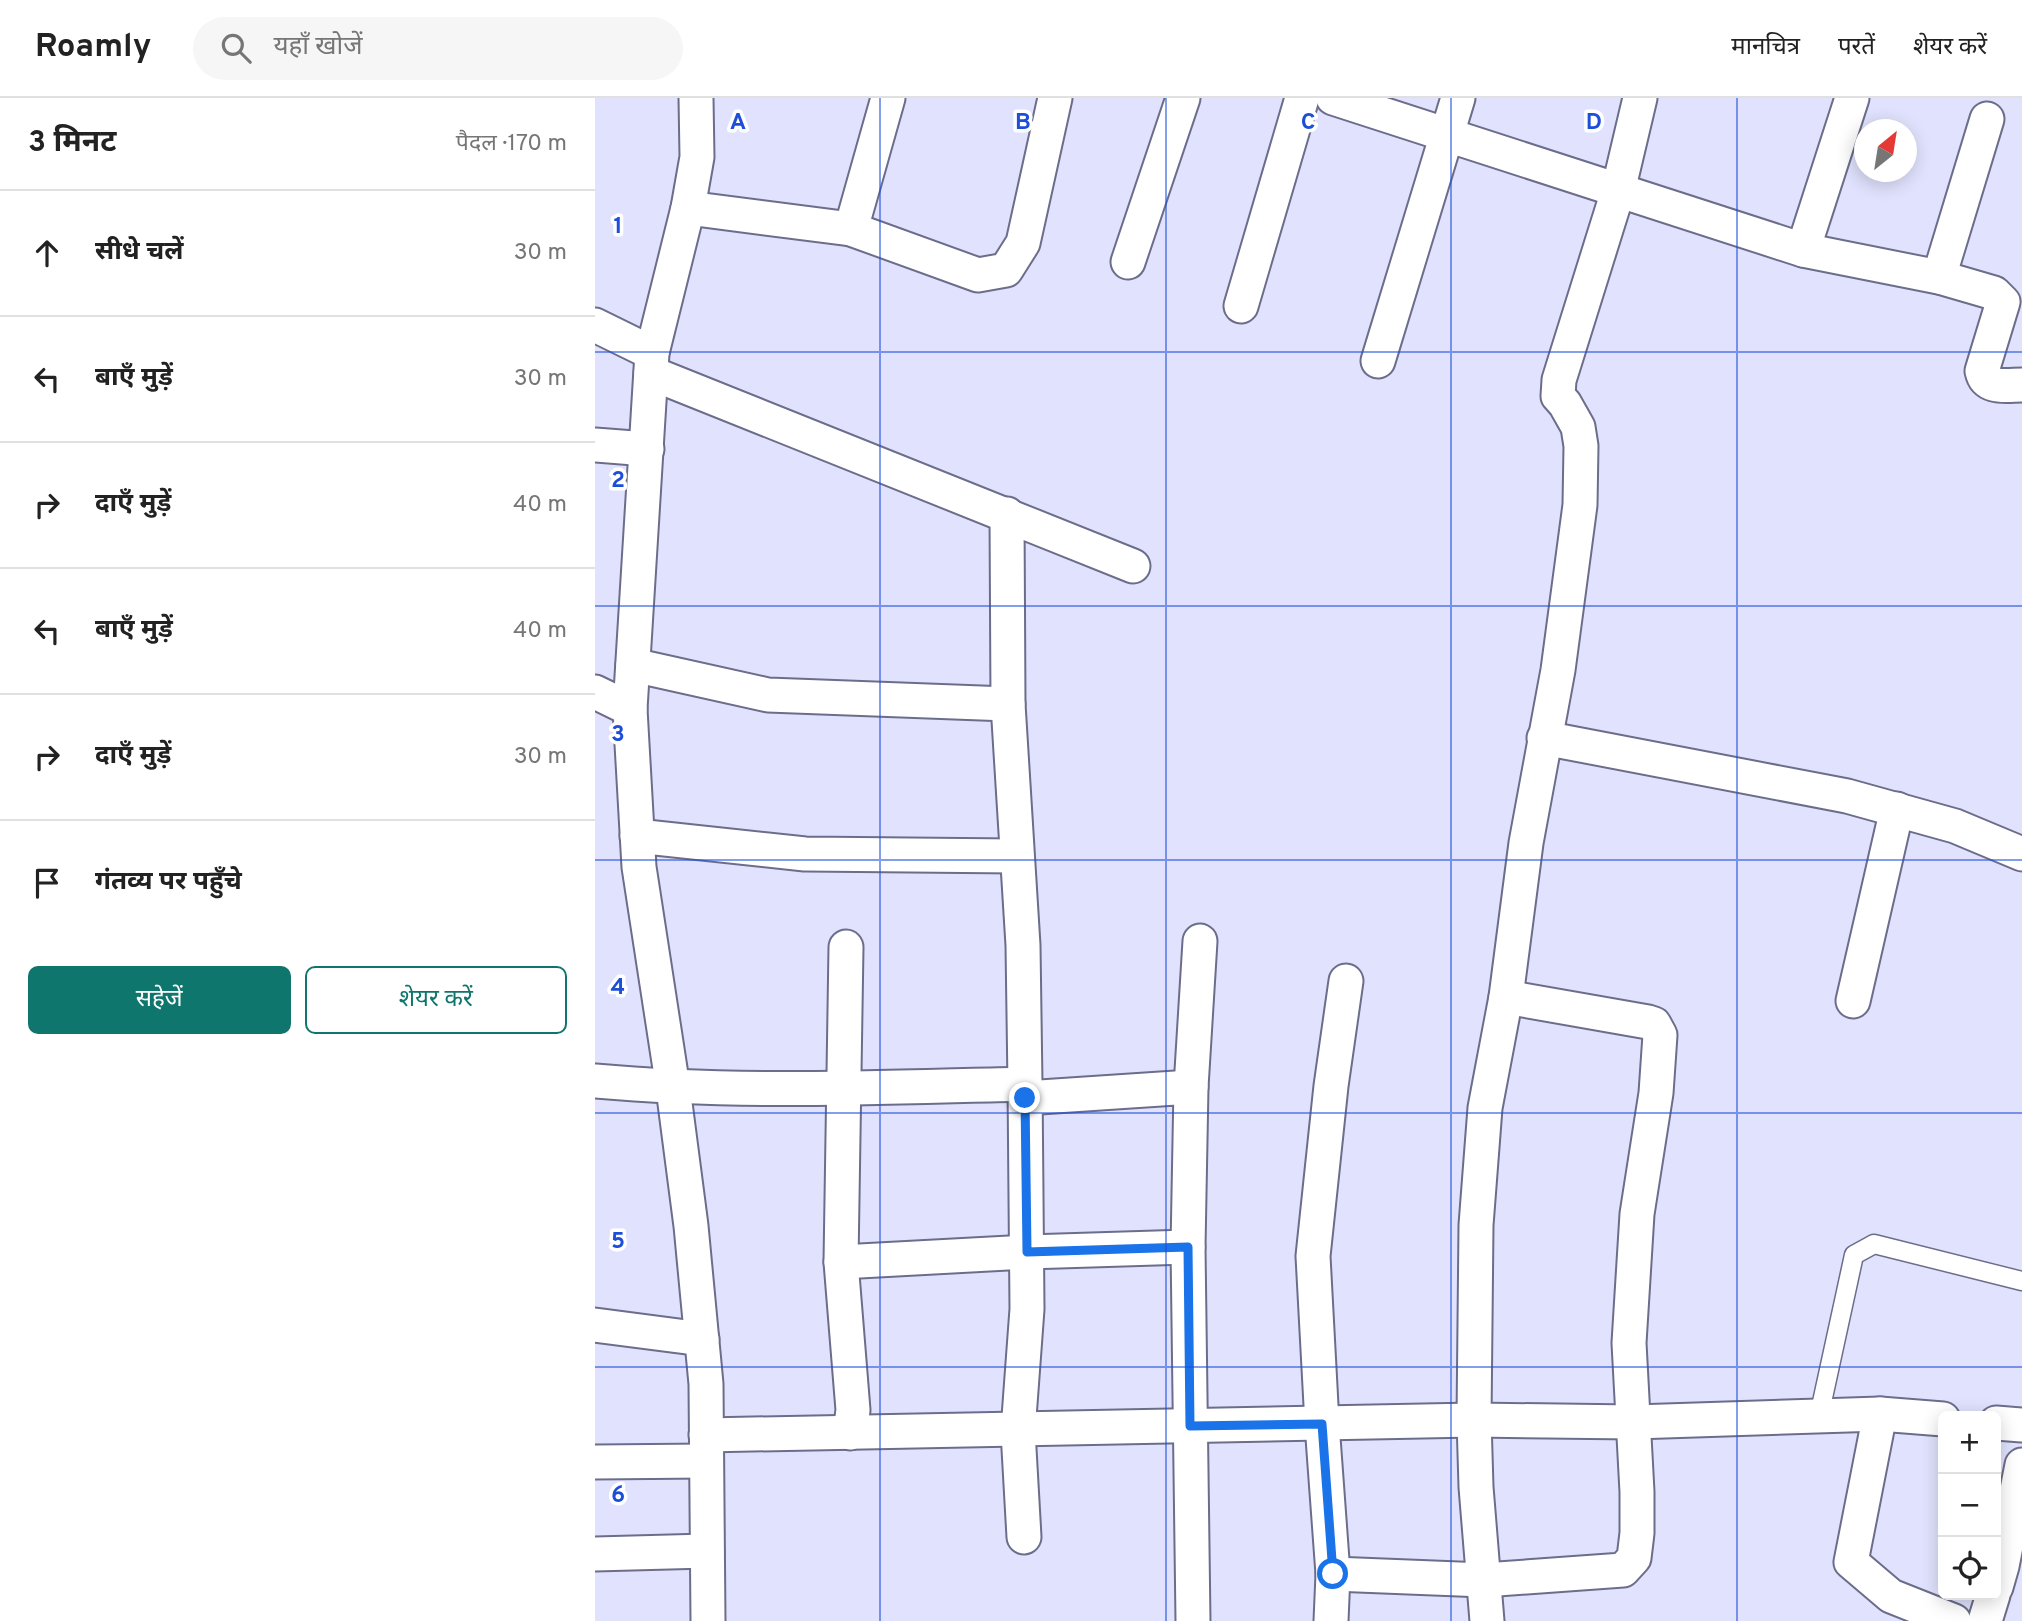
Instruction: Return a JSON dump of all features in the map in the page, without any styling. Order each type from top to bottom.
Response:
[{"type":"street","points":[[696,98],[697,157],[652,363],[630,709],[639,867],[691,1226],[706,1384],[708,1621]]},
{"type":"street","points":[[851,229],[888,98]]},
{"type":"street","points":[[688,208],[851,229],[978,275],[1006,271],[1023,243],[1055,98]]},
{"type":"street","points":[[1128,262],[1183,98]]},
{"type":"street","points":[[1241,306],[1302,98]]},
{"type":"street","points":[[1333,98],[1803,250],[1939,276],[1994,293],[2003,302],[1982,371],[1984,379],[1990,384],[2022,385]]},
{"type":"street","points":[[1378,361],[1458,98]]},
{"type":"street","points":[[1487,1621],[1476,1487],[1475,1420],[1476,1225],[1485,1108],[1506,997],[1526,843],[1558,670],[1580,505],[1578,427],[1558,396],[1559,380],[1618,191],[1640,98]]},
{"type":"street","points":[[1803,250],[1852,98]]},
{"type":"street","points":[[1939,276],[1987,119]]},
{"type":"street","points":[[595,325],[652,363],[1133,566]]},
{"type":"street","points":[[595,444],[647,449]]},
{"type":"street","points":[[1007,514],[1008,704],[1023,945],[1027,1309],[1018,1431],[1024,1536]]},
{"type":"street","points":[[633,665],[768,695],[1008,704]]},
{"type":"street","points":[[595,692],[630,709]]},
{"type":"street","points":[[1544,738],[1847,796],[1955,825],[2022,854]]},
{"type":"street","points":[[1853,1001],[1898,809]]},
{"type":"street","points":[[637,835],[805,854],[1016,856]]},
{"type":"street","points":[[1193,1621],[1188,1247],[1191,1087],[1200,941]]},
{"type":"street","points":[[846,947],[841,1262],[853,1410],[850,1433]]},
{"type":"street","points":[[1331,1621],[1333,1574],[1313,1256],[1331,1086],[1346,981]]},
{"type":"street","points":[[1333,1574],[1484,1580],[1623,1570],[1634,1558],[1637,1533],[1629,1343],[1637,1214],[1657,1093],[1660,1035],[1654,1024],[1648,1022],[1506,997]]},
{"type":"street","points":[[595,1081],[673,1088],[1025,1091],[1191,1087]]},
{"type":"street","points":[[841,1262],[1188,1247]]},
{"type":"street","points":[[595,1325],[702,1339]]},
{"type":"street","points":[[1880,1413],[1851,1562],[1887,1608],[1954,1621]]},
{"type":"street","points":[[595,1462],[850,1433],[1475,1420],[1634,1422],[1880,1413],[1938,1419]]},
{"type":"street","points":[[2001,1423],[2022,1425]]},
{"type":"street","points":[[2001,1570],[2022,1465]]},
{"type":"street","points":[[595,1554],[707,1551]]},
{"type":"street","points":[[1985,1621],[1991,1600]]},
{"type":"lane","points":[[1819,1416],[1854,1255],[1874,1244],[2022,1281]]},
{"type":"route","points":[[1025,1098],[1027,1252],[1188,1247],[1190,1426],[1322,1424],[1333,1574]]}]
